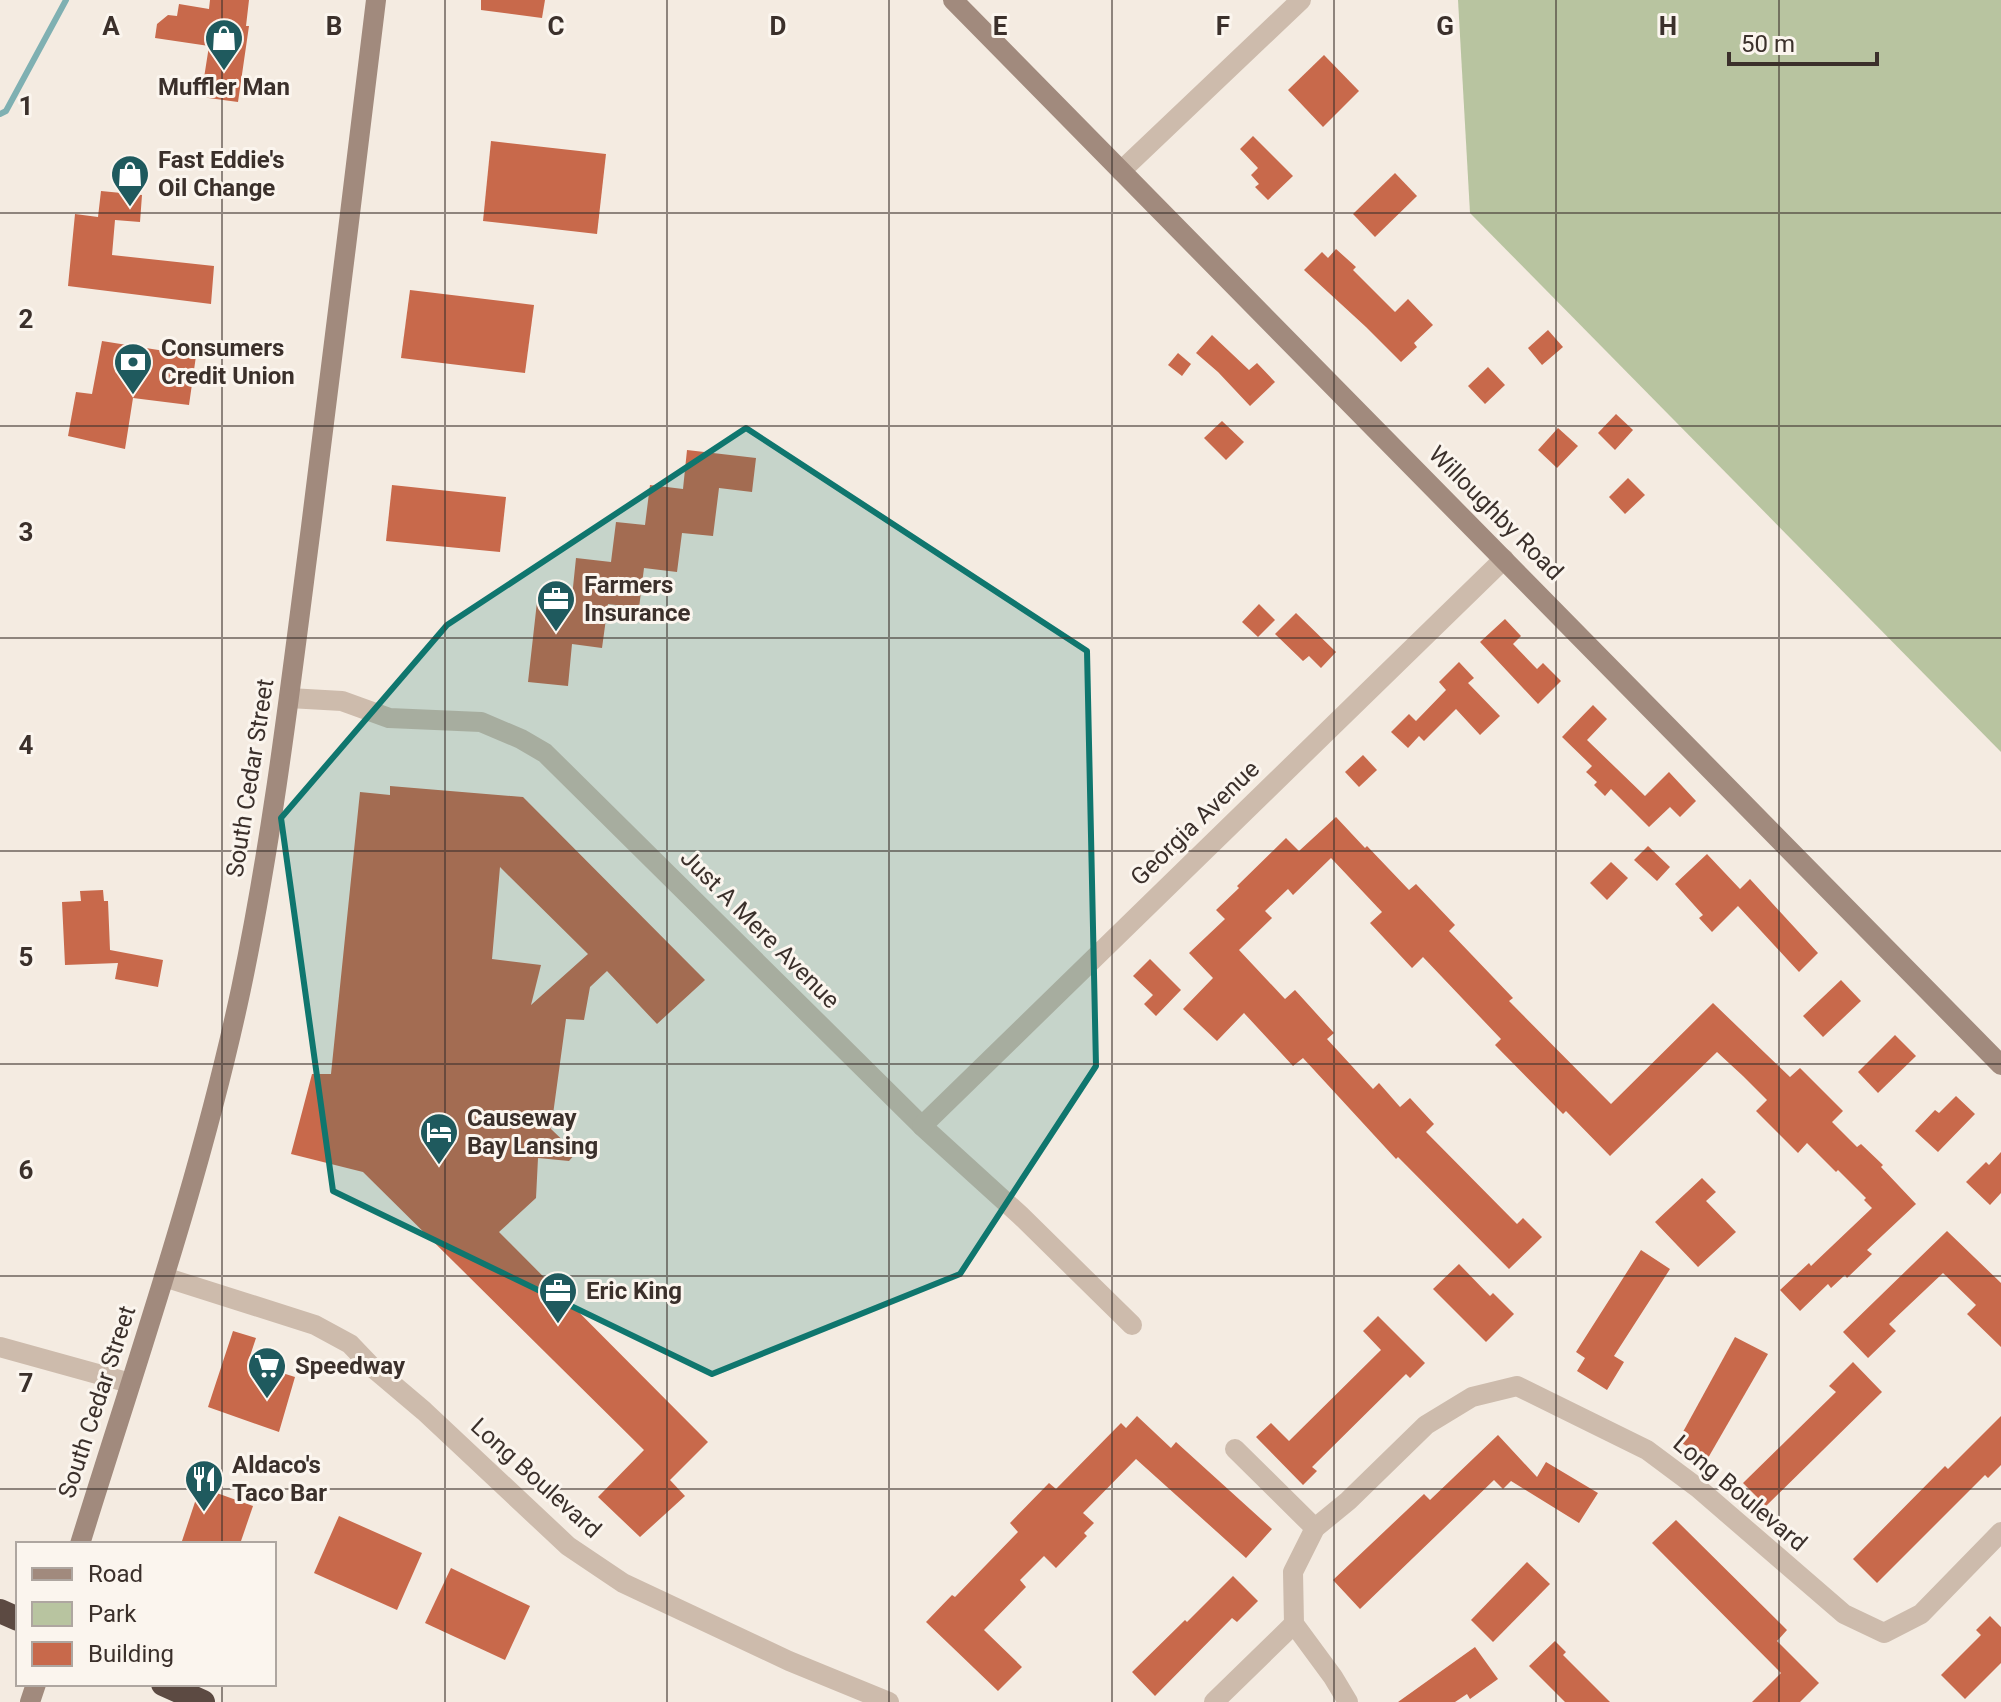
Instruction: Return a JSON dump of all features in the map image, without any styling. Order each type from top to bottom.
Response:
[{"type":"highway","points":[[167,1686],[203,1702]]},
{"type":"main road","name":"South Cedar Street","points":[[81,1542],[203,1143],[240,994],[266,862],[376,0]]},
{"type":"main road","name":"Willoughby Road","points":[[953,0],[2001,1065]]},
{"type":"street","points":[[1121,171],[1301,0]]},
{"type":"street","name":"Georgia Avenue","points":[[922,1126],[1504,559]]},
{"type":"street","name":"Just A Mere Avenue","points":[[289,698],[342,701],[389,718],[481,722],[545,753],[922,1126],[1020,1215],[1132,1325]]},
{"type":"street","name":"Long Boulevard","points":[[164,1277],[315,1325],[350,1344],[568,1546],[623,1583],[789,1661],[889,1702]]},
{"type":"street","points":[[0,1347],[130,1383]]},
{"type":"street","name":"Long Boulevard","points":[[1294,1624],[1293,1572],[1315,1528],[1348,1501],[1426,1425],[1472,1397],[1517,1386],[1647,1450],[1698,1488],[1844,1614],[1884,1633],[1921,1614],[2001,1532]]},
{"type":"street","points":[[1235,1449],[1315,1528]]},
{"type":"street","points":[[1214,1702],[1294,1624],[1348,1702]]},
{"type":"highlighted area","points":[[746,428],[1087,651],[1096,1066],[960,1274],[712,1374],[333,1191],[281,818],[447,625]]},
{"type":"green space","points":[[1458,0],[2001,0],[2001,752],[1470,213]]},
{"type":"building","name":"Muffler Man","points":[[210,0],[249,0],[246,26],[249,26],[238,102],[201,97],[209,46],[155,38],[157,24],[168,15],[177,16],[179,4],[209,9]]},
{"type":"building","points":[[481,0],[545,0],[542,18],[481,10]]},
{"type":"building","points":[[1324,55],[1359,91],[1323,127],[1288,90]]},
{"type":"building","points":[[1253,136],[1293,176],[1268,200],[1255,187],[1259,184],[1251,175],[1258,168],[1240,149]]},
{"type":"building","points":[[491,141],[606,154],[597,234],[483,221]]},
{"type":"building","points":[[1395,173],[1417,196],[1375,237],[1353,214]]},
{"type":"building","points":[[101,191],[142,195],[140,222],[115,220],[112,255],[214,266],[211,304],[68,286],[75,214],[98,217]]},
{"type":"building","points":[[1336,249],[1395,312],[1408,299],[1433,325],[1414,343],[1417,347],[1401,362],[1304,270],[1322,252],[1328,258]]},
{"type":"building","points":[[410,290],[534,305],[525,373],[401,358]]},
{"type":"building","points":[[1548,330],[1563,347],[1542,365],[1528,348]]},
{"type":"building","points":[[1212,335],[1249,370],[1257,363],[1275,382],[1250,406],[1196,353]]},
{"type":"building","name":"Consumers Credit Union","points":[[102,341],[196,356],[189,405],[133,398],[125,449],[68,436],[76,392],[92,394]]},
{"type":"building","points":[[1178,353],[1191,364],[1182,376],[1168,365]]},
{"type":"building","points":[[1488,367],[1505,385],[1485,404],[1468,386]]},
{"type":"building","points":[[1616,414],[1633,430],[1615,450],[1598,433]]},
{"type":"building","points":[[1222,421],[1244,442],[1226,460],[1204,438]]},
{"type":"building","points":[[1558,428],[1578,446],[1557,468],[1538,450]]},
{"type":"building","points":[[687,450],[756,458],[752,492],[719,488],[713,536],[682,533],[677,572],[644,568],[639,608],[608,604],[602,648],[572,644],[568,686],[528,682],[538,593],[572,597],[576,558],[611,562],[616,522],[645,525],[650,485],[683,489]]},
{"type":"building","points":[[1628,478],[1645,495],[1625,514],[1609,497]]},
{"type":"building","points":[[392,485],[506,497],[500,552],[386,541]]},
{"type":"building","points":[[1259,604],[1275,620],[1258,637],[1242,622]]},
{"type":"building","points":[[1296,613],[1336,652],[1321,668],[1309,656],[1303,661],[1275,634]]},
{"type":"building","points":[[1505,619],[1521,636],[1513,644],[1537,669],[1543,663],[1561,681],[1538,704],[1480,642]]},
{"type":"building","points":[[1459,662],[1474,678],[1468,683],[1500,716],[1480,735],[1456,709],[1424,741],[1419,736],[1408,748],[1391,732],[1409,714],[1416,721],[1446,690],[1439,682]]},
{"type":"building","points":[[1593,705],[1607,719],[1587,740],[1645,796],[1669,772],[1696,801],[1680,817],[1670,807],[1649,827],[1611,789],[1605,796],[1594,785],[1597,782],[1586,772],[1592,766],[1562,737]]},
{"type":"building","points":[[1363,755],[1377,770],[1359,787],[1345,772]]},
{"type":"building","name":"Causeway Bay Lansing","points":[[390,786],[523,797],[705,980],[657,1024],[607,971],[590,987],[584,1020],[566,1019],[551,1129],[576,1153],[569,1161],[538,1158],[536,1198],[499,1232],[708,1442],[670,1480],[685,1496],[640,1537],[598,1497],[644,1450],[363,1172],[291,1154],[312,1074],[331,1074],[360,792],[390,795]],"holes":[[[500,867],[588,954],[531,1005],[541,965],[492,959]]]},
{"type":"building","points":[[1336,817],[1409,890],[1416,884],[1455,925],[1449,931],[1513,998],[1509,1001],[1611,1104],[1713,1003],[1790,1077],[1800,1068],[1843,1111],[1832,1122],[1857,1147],[1861,1144],[1883,1165],[1881,1167],[1916,1204],[1867,1250],[1872,1254],[1847,1278],[1845,1275],[1831,1288],[1828,1284],[1800,1311],[1780,1290],[1809,1263],[1811,1266],[1872,1208],[1838,1170],[1836,1172],[1807,1143],[1798,1153],[1756,1111],[1767,1100],[1743,1076],[1717,1052],[1610,1156],[1566,1111],[1563,1114],[1495,1045],[1501,1039],[1423,957],[1412,968],[1370,923],[1382,912],[1331,858],[1293,895],[1288,889],[1265,911],[1272,918],[1239,950],[1285,999],[1295,990],[1334,1033],[1327,1039],[1373,1089],[1379,1083],[1400,1107],[1410,1098],[1434,1124],[1426,1132],[1517,1224],[1523,1218],[1542,1237],[1509,1269],[1398,1157],[1396,1159],[1303,1058],[1293,1066],[1244,1013],[1217,1041],[1183,1009],[1213,978],[1189,953],[1225,919],[1216,910],[1286,838],[1299,851]]},
{"type":"building","points":[[1648,846],[1670,867],[1657,881],[1634,860]]},
{"type":"building","points":[[1707,854],[1740,889],[1750,879],[1818,953],[1799,972],[1738,906],[1712,932],[1699,918],[1703,915],[1675,884]]},
{"type":"building","points":[[1611,862],[1628,878],[1607,900],[1590,883]]},
{"type":"building","points":[[103,890],[104,901],[108,901],[110,950],[163,960],[158,987],[115,979],[118,963],[65,965],[62,902],[81,901],[80,891]]},
{"type":"building","points":[[1150,959],[1181,990],[1156,1016],[1144,1004],[1153,995],[1133,976]]},
{"type":"building","points":[[1841,980],[1861,1001],[1823,1037],[1803,1016]]},
{"type":"building","points":[[1895,1035],[1916,1056],[1878,1093],[1858,1072]]},
{"type":"building","points":[[1956,1096],[1975,1114],[1938,1152],[1915,1131],[1935,1110],[1939,1113]]},
{"type":"building","points":[[2001,1152],[2001,1193],[1990,1205],[1966,1182]]},
{"type":"building","points":[[1702,1178],[1716,1192],[1706,1201],[1736,1232],[1698,1267],[1655,1222]]},
{"type":"building","points":[[1947,1231],[2001,1283],[2001,1347],[1967,1314],[1976,1305],[1943,1273],[1889,1324],[1896,1331],[1868,1358],[1843,1332]]},
{"type":"building","points":[[1641,1250],[1670,1269],[1614,1356],[1624,1362],[1607,1390],[1577,1371],[1585,1358],[1576,1352]]},
{"type":"building","points":[[1459,1264],[1490,1296],[1493,1293],[1514,1314],[1486,1342],[1433,1289]]},
{"type":"building","points":[[1378,1316],[1425,1363],[1410,1378],[1406,1374],[1312,1467],[1317,1471],[1303,1485],[1256,1437],[1271,1423],[1289,1441],[1381,1350],[1363,1331]]},
{"type":"building","points":[[233,1331],[256,1338],[248,1362],[295,1377],[279,1432],[208,1407]]},
{"type":"building","points":[[1735,1337],[1768,1354],[1708,1458],[1678,1441]]},
{"type":"building","points":[[1853,1362],[1882,1392],[1766,1506],[1743,1483],[1836,1392],[1829,1386]]},
{"type":"building","points":[[1137,1416],[1171,1448],[1176,1442],[1272,1529],[1246,1558],[1136,1459],[1083,1513],[1094,1523],[1084,1533],[1087,1536],[1056,1568],[1044,1556],[1020,1580],[1026,1587],[984,1630],[1022,1667],[998,1691],[926,1622],[952,1595],[955,1597],[1018,1532],[1010,1523],[1049,1483],[1056,1489],[1121,1423],[1126,1428]]},
{"type":"building","points":[[2001,1416],[2001,1465],[1988,1478],[1985,1475],[1877,1583],[1853,1559],[1945,1466],[1948,1469]]},
{"type":"building","points":[[1498,1435],[1537,1477],[1546,1462],[1598,1493],[1579,1523],[1511,1481],[1503,1489],[1494,1480],[1360,1609],[1333,1580],[1424,1494],[1430,1500]]},
{"type":"building","points":[[200,1487],[253,1506],[241,1542],[182,1542]]},
{"type":"building","points":[[339,1516],[422,1553],[397,1610],[314,1573]]},
{"type":"building","points":[[1676,1520],[1787,1630],[1777,1641],[1819,1683],[1800,1702],[1752,1702],[1781,1673],[1652,1543]]},
{"type":"building","points":[[1527,1562],[1550,1584],[1493,1642],[1471,1620]]},
{"type":"building","points":[[451,1568],[530,1606],[505,1660],[425,1623]]},
{"type":"building","points":[[1233,1576],[1258,1601],[1237,1622],[1232,1618],[1155,1696],[1132,1672]]},
{"type":"building","points":[[1990,1616],[2001,1627],[2001,1663],[1965,1699],[1941,1675],[1981,1635],[1976,1630]]},
{"type":"building","points":[[1555,1641],[1566,1652],[1563,1655],[1610,1702],[1565,1702],[1529,1666]]},
{"type":"building","points":[[1475,1647],[1498,1679],[1470,1699],[1467,1694],[1455,1702],[1398,1702]]},
{"type":"waterway","points":[[0,114],[6,111],[66,0]]},
{"type":"place","name":"Muffler Man","points":[[224,72]]},
{"type":"place","name":"Fast Eddie's Oil Change","points":[[130,208]]},
{"type":"place","name":"Consumers Credit Union","points":[[133,396]]},
{"type":"place","name":"Farmers Insurance","points":[[556,633]]},
{"type":"place","name":"Causeway Bay Lansing","points":[[439,1166]]},
{"type":"place","name":"Eric King","points":[[558,1325]]},
{"type":"place","name":"Speedway","points":[[267,1400]]},
{"type":"place","name":"Aldaco's Taco Bar","points":[[204,1513]]}]
